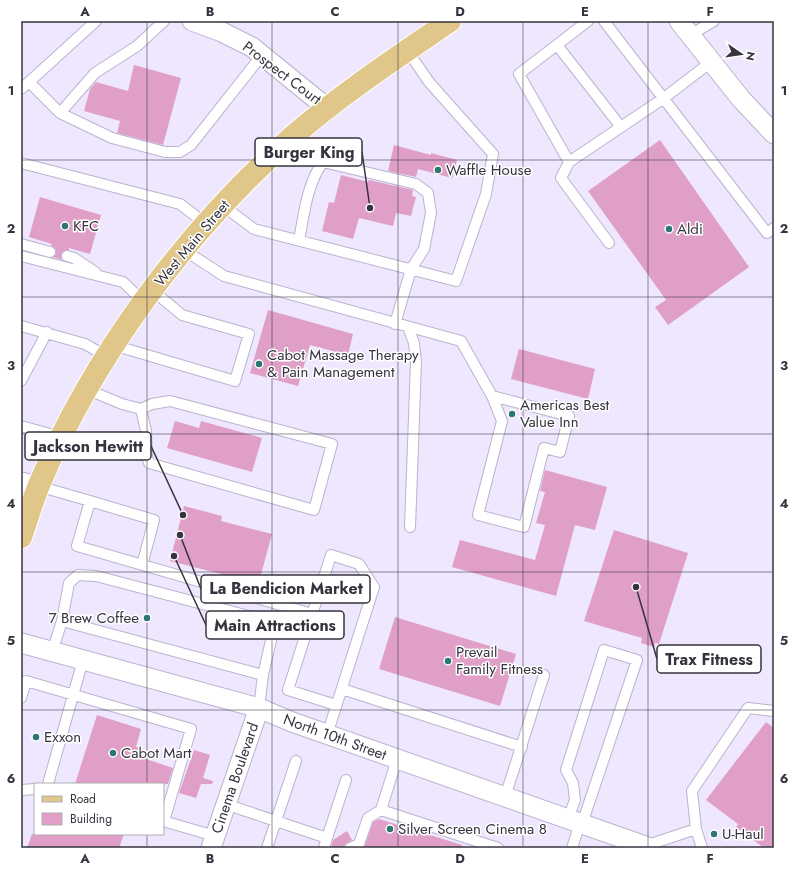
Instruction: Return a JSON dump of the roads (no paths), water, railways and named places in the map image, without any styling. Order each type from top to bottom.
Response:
[{"type":"main road","name":"West Main Street","points":[[21,537],[30,484],[61,436],[86,389],[110,351],[148,296],[184,250],[222,205],[299,131],[327,108],[450,21]]},
{"type":"street","name":"Prospect Court","points":[[192,21],[225,26],[327,108]]},
{"type":"street","points":[[684,28],[740,99],[774,134]]},
{"type":"street","name":"North 10th Street","points":[[21,643],[259,708],[327,735],[577,822],[623,844],[645,846]]},
{"type":"street","name":"Cinema Boulevard","points":[[213,842],[259,708]]},
{"type":"lane","points":[[21,89],[96,21]]},
{"type":"lane","points":[[60,113],[95,73],[137,46],[164,21]]},
{"type":"lane","points":[[569,162],[519,74],[588,21]]},
{"type":"lane","points":[[604,21],[767,233],[774,228]]},
{"type":"lane","points":[[684,28],[714,21]]},
{"type":"lane","points":[[557,45],[621,127]]},
{"type":"lane","points":[[222,205],[254,229],[456,281],[486,194],[493,154],[429,82],[407,50]]},
{"type":"lane","points":[[29,82],[60,113],[112,138],[165,152],[180,152],[191,145],[262,55]]},
{"type":"lane","points":[[609,243],[561,178],[569,162],[664,98],[711,62]]},
{"type":"lane","points":[[299,131],[322,162],[416,184],[428,193],[431,213],[424,249],[411,269],[395,324]]},
{"type":"lane","points":[[299,240],[309,194],[318,168],[322,162]]},
{"type":"lane","points":[[21,163],[180,204],[206,224]]},
{"type":"lane","points":[[21,244],[50,252]]},
{"type":"lane","points":[[184,250],[224,276],[461,341],[492,396],[502,421],[478,515],[524,527],[544,448],[560,452],[570,416],[492,396]]},
{"type":"lane","points":[[21,256],[123,282],[182,315],[249,334],[235,381],[110,351],[47,332],[21,326]]},
{"type":"lane","points":[[67,256],[74,258],[102,277]]},
{"type":"lane","points":[[408,327],[414,343],[416,362],[410,527]]},
{"type":"lane","points":[[21,381],[47,332]]},
{"type":"lane","points":[[86,389],[140,410],[152,404],[170,401],[332,444],[314,510],[149,463],[147,457],[146,431],[140,410]]},
{"type":"lane","points":[[21,426],[61,436]]},
{"type":"lane","points":[[30,484],[154,520],[142,565]]},
{"type":"lane","points":[[90,501],[77,546],[312,614]]},
{"type":"lane","points":[[327,735],[374,587],[359,564],[331,555],[288,690],[336,705]]},
{"type":"lane","points":[[52,652],[62,621],[69,583],[78,576],[96,576],[267,621],[274,623],[263,675],[259,708]]},
{"type":"lane","points":[[62,621],[263,675]]},
{"type":"lane","points":[[572,848],[577,822],[637,660],[604,650],[566,770],[573,783],[577,822]]},
{"type":"lane","points":[[48,783],[83,660]]},
{"type":"lane","points":[[505,797],[544,675]]},
{"type":"lane","points":[[21,698],[26,681],[191,729],[164,821],[213,842]]},
{"type":"lane","points":[[342,689],[522,747]]},
{"type":"lane","points":[[702,848],[696,829],[692,791],[748,708],[774,711]]},
{"type":"lane","points":[[350,848],[358,844],[368,818],[381,810],[397,759]]},
{"type":"lane","points":[[267,848],[296,761]]},
{"type":"lane","points":[[324,848],[346,780]]},
{"type":"lane","points":[[21,790],[34,789]]},
{"type":"lane","points":[[225,804],[327,838]]},
{"type":"lane","points":[[381,810],[493,847]]},
{"type":"lane","points":[[645,846],[696,829]]},
{"type":"place","name":"Waffle House","points":[[438,170]]},
{"type":"place","name":"Burger King","points":[[370,208]]},
{"type":"place","name":"KFC","points":[[65,226]]},
{"type":"place","name":"Aldi","points":[[669,229]]},
{"type":"place","name":"Cabot Massage Therapy & Pain Management","points":[[259,364]]},
{"type":"place","name":"Americas Best Value Inn","points":[[512,414]]},
{"type":"place","name":"Jackson Hewitt","points":[[183,515]]},
{"type":"place","name":"La Bendicion Market","points":[[180,535]]},
{"type":"place","name":"Main Attractions","points":[[174,556]]},
{"type":"place","name":"Trax Fitness","points":[[636,587]]},
{"type":"place","name":"7 Brew Coffee","points":[[147,618]]},
{"type":"place","name":"Prevail Family Fitness","points":[[448,661]]},
{"type":"place","name":"Exxon","points":[[36,737]]},
{"type":"place","name":"Cabot Mart","points":[[113,753]]},
{"type":"place","name":"Silver Screen Cinema 8","points":[[390,829]]},
{"type":"place","name":"U-Haul","points":[[714,834]]}]
